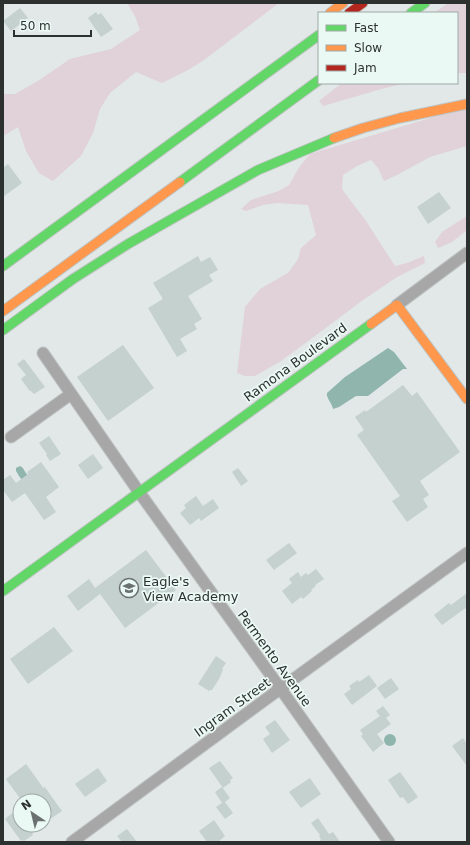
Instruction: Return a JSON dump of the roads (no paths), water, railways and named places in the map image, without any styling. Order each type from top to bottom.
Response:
[{"type":"main road","points":[[331,12],[343,3]]},
{"type":"main road","points":[[350,12],[363,3]]},
{"type":"main road","points":[[413,12],[425,3]]},
{"type":"main road","points":[[3,266],[318,36]]},
{"type":"main road","points":[[240,93],[280,52]]},
{"type":"main road","points":[[3,311],[318,81]]},
{"type":"main road","points":[[3,330],[128,244],[258,170],[331,139],[363,128],[400,118],[467,104]]},
{"type":"main road","points":[[397,305],[467,399]]},
{"type":"main road","name":"Ramona Boulevard","points":[[3,591],[397,305]]},
{"type":"street","name":"Ramona Boulevard","points":[[397,305],[467,253]]},
{"type":"street","name":"Permento Avenue","points":[[43,353],[139,492],[389,842]]},
{"type":"street","points":[[11,437],[71,394]]},
{"type":"street","name":"Ingram Street","points":[[72,842],[280,688],[467,553]]},
{"type":"place","name":"Eagle's View Academy","points":[[129,588]]}]
